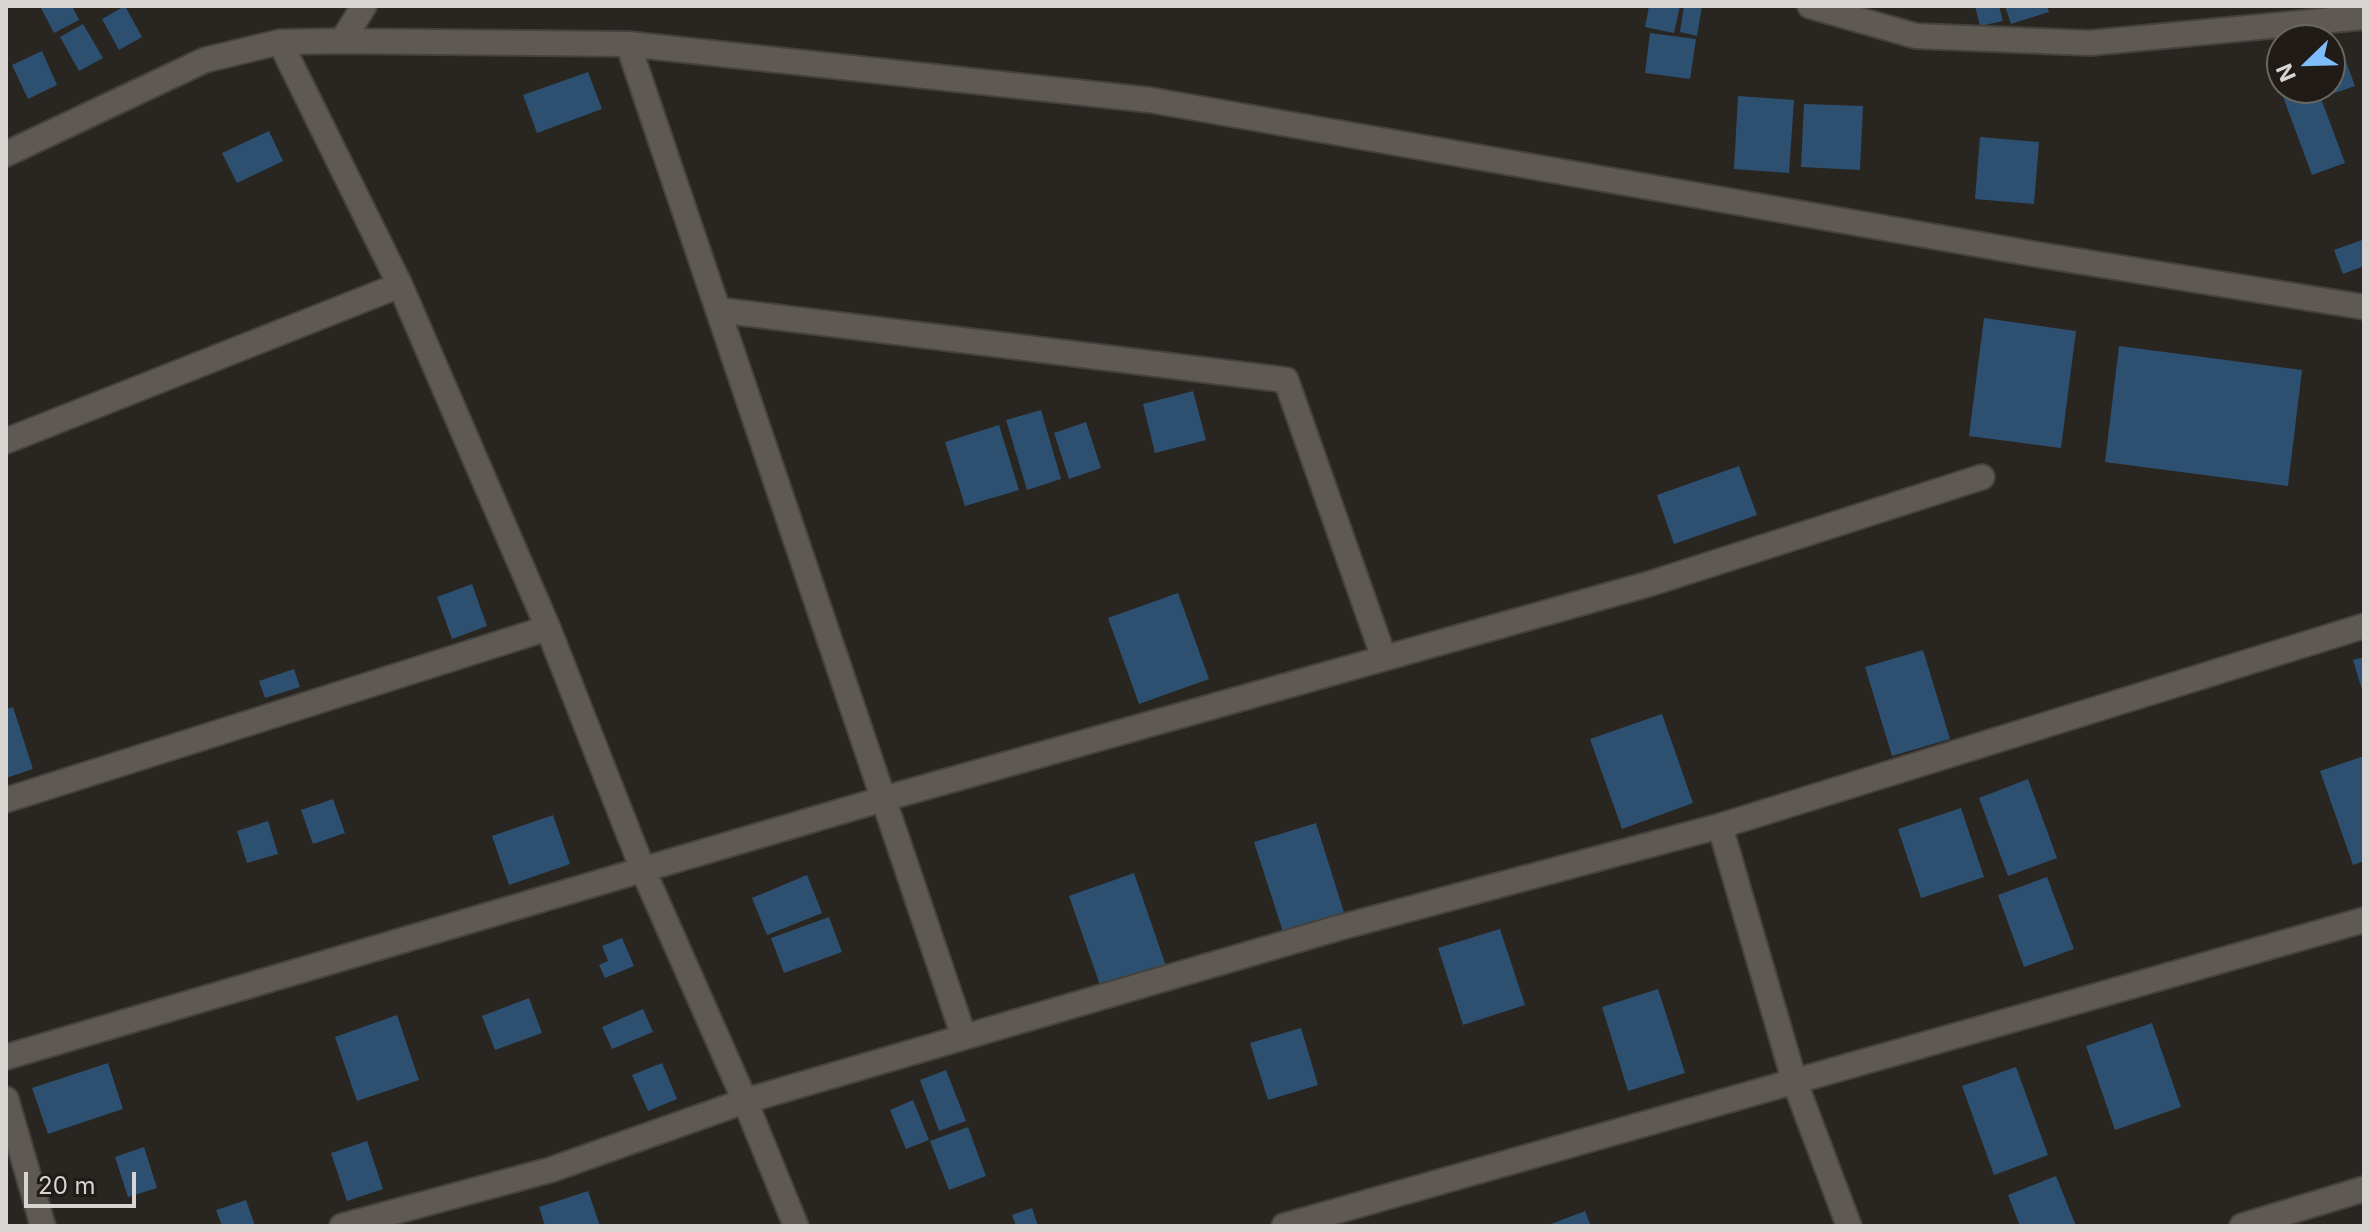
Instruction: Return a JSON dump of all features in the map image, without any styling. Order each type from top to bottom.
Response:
[{"type":"street","points":[[342,41],[364,6]]},
{"type":"street","points":[[1810,6],[1916,36],[2090,43],[2364,17]]},
{"type":"street","points":[[280,42],[400,285],[548,628],[643,870],[745,1101],[796,1226]]},
{"type":"street","points":[[6,154],[205,60],[280,42],[628,44],[1150,100],[2018,251],[2364,307]]},
{"type":"street","points":[[628,44],[964,1037]]},
{"type":"street","points":[[6,441],[400,285]]},
{"type":"street","points":[[718,310],[1286,380],[1384,658]]},
{"type":"street","points":[[6,1057],[883,799],[1652,583],[1982,477]]},
{"type":"street","points":[[342,1226],[550,1170],[745,1101],[1338,928],[1720,826],[2364,626]]},
{"type":"street","points":[[6,800],[548,628]]},
{"type":"street","points":[[1720,826],[1794,1080],[1849,1226]]},
{"type":"street","points":[[1284,1226],[2364,920]]},
{"type":"street","points":[[6,1099],[43,1226]]},
{"type":"street","points":[[2242,1226],[2364,1189]]},
{"type":"building","points":[[40,6],[72,6],[79,20],[54,33]]},
{"type":"building","points":[[125,6],[142,37],[119,50],[102,19]]},
{"type":"building","points":[[1649,6],[1680,6],[1674,33],[1645,27]]},
{"type":"building","points":[[1684,6],[1702,6],[1697,36],[1680,32]]},
{"type":"building","points":[[1975,6],[1999,6],[2003,21],[1980,26]]},
{"type":"building","points":[[2005,6],[2047,6],[2049,12],[2011,24]]},
{"type":"building","points":[[83,24],[103,58],[79,71],[60,37]]},
{"type":"building","points":[[1650,33],[1696,39],[1690,79],[1645,73]]},
{"type":"building","points":[[42,51],[57,85],[28,99],[12,65]]},
{"type":"building","points":[[2346,61],[2355,86],[2346,89]]},
{"type":"building","points":[[588,72],[602,109],[537,133],[523,95]]},
{"type":"building","points":[[1738,96],[1794,100],[1789,173],[1734,169]]},
{"type":"building","points":[[1804,104],[1863,106],[1860,170],[1801,167]]},
{"type":"building","points":[[2286,104],[2323,104],[2345,163],[2312,175]]},
{"type":"building","points":[[269,131],[283,161],[237,183],[222,153]]},
{"type":"building","points":[[1980,137],[2039,142],[2034,204],[1975,199]]},
{"type":"building","points":[[2362,240],[2364,266],[2343,274],[2334,250]]},
{"type":"building","points":[[1984,318],[2076,331],[2061,448],[1969,436]]},
{"type":"building","points":[[2119,346],[2302,370],[2288,486],[2105,462]]},
{"type":"building","points":[[1193,391],[1206,440],[1155,453],[1143,404]]},
{"type":"building","points":[[1041,410],[1061,479],[1027,490],[1006,420]]},
{"type":"building","points":[[1086,422],[1101,468],[1069,479],[1054,433]]},
{"type":"building","points":[[999,425],[1019,490],[965,506],[945,442]]},
{"type":"building","points":[[1739,466],[1757,515],[1674,544],[1657,495]]},
{"type":"building","points":[[472,584],[487,626],[452,639],[437,597]]},
{"type":"building","points":[[1178,593],[1209,679],[1139,704],[1108,618]]},
{"type":"building","points":[[1923,650],[1950,739],[1892,756],[1865,667]]},
{"type":"building","points":[[2364,657],[2364,693],[2363,693],[2353,660]]},
{"type":"building","points":[[294,669],[300,687],[265,698],[259,681]]},
{"type":"building","points":[[13,707],[33,769],[6,778],[6,709]]},
{"type":"building","points":[[1662,714],[1693,803],[1622,829],[1590,739]]},
{"type":"building","points":[[2364,756],[2364,861],[2353,865],[2320,771]]},
{"type":"building","points":[[2028,779],[2057,858],[2008,876],[1979,798]]},
{"type":"building","points":[[333,799],[345,833],[313,844],[301,810]]},
{"type":"building","points":[[1961,808],[1984,877],[1921,898],[1898,829]]},
{"type":"building","points":[[553,815],[570,864],[509,885],[492,836]]},
{"type":"building","points":[[268,821],[278,854],[247,863],[237,831]]},
{"type":"building","points":[[1316,823],[1346,919],[1285,938],[1254,842]]},
{"type":"building","points":[[1134,873],[1166,966],[1101,988],[1069,896]]},
{"type":"building","points":[[807,875],[822,913],[767,935],[752,898]]},
{"type":"building","points":[[2047,877],[2074,949],[2024,967],[1998,895]]},
{"type":"building","points":[[829,917],[842,952],[784,973],[771,938]]},
{"type":"building","points":[[1500,929],[1525,1005],[1463,1025],[1438,948]]},
{"type":"building","points":[[622,938],[634,966],[605,978],[599,965],[608,961],[602,946]]},
{"type":"building","points":[[1658,989],[1685,1073],[1628,1091],[1602,1007]]},
{"type":"building","points":[[529,998],[542,1033],[495,1050],[482,1016]]},
{"type":"building","points":[[643,1009],[653,1032],[612,1049],[602,1027]]},
{"type":"building","points":[[397,1015],[419,1080],[357,1101],[335,1037]]},
{"type":"building","points":[[2152,1023],[2181,1107],[2115,1130],[2086,1046]]},
{"type":"building","points":[[1301,1028],[1318,1085],[1268,1100],[1250,1043]]},
{"type":"building","points":[[108,1063],[123,1109],[48,1134],[32,1088]]},
{"type":"building","points":[[662,1063],[677,1099],[648,1111],[632,1075]]},
{"type":"building","points":[[2016,1067],[2048,1155],[1994,1175],[1962,1086]]},
{"type":"building","points":[[946,1070],[966,1121],[939,1131],[920,1080]]},
{"type":"building","points":[[913,1100],[929,1140],[906,1149],[890,1110]]},
{"type":"building","points":[[968,1127],[986,1176],[949,1190],[930,1141]]},
{"type":"building","points":[[367,1141],[383,1189],[347,1201],[331,1153]]},
{"type":"building","points":[[144,1147],[157,1188],[128,1197],[115,1157]]},
{"type":"building","points":[[2056,1176],[2076,1226],[2020,1226],[2008,1195]]},
{"type":"building","points":[[588,1191],[600,1226],[545,1226],[539,1207]]},
{"type":"building","points":[[246,1200],[255,1226],[222,1226],[216,1210]]},
{"type":"building","points":[[1032,1208],[1038,1226],[1016,1226],[1012,1215]]},
{"type":"building","points":[[1585,1211],[1591,1226],[1546,1226]]}]
